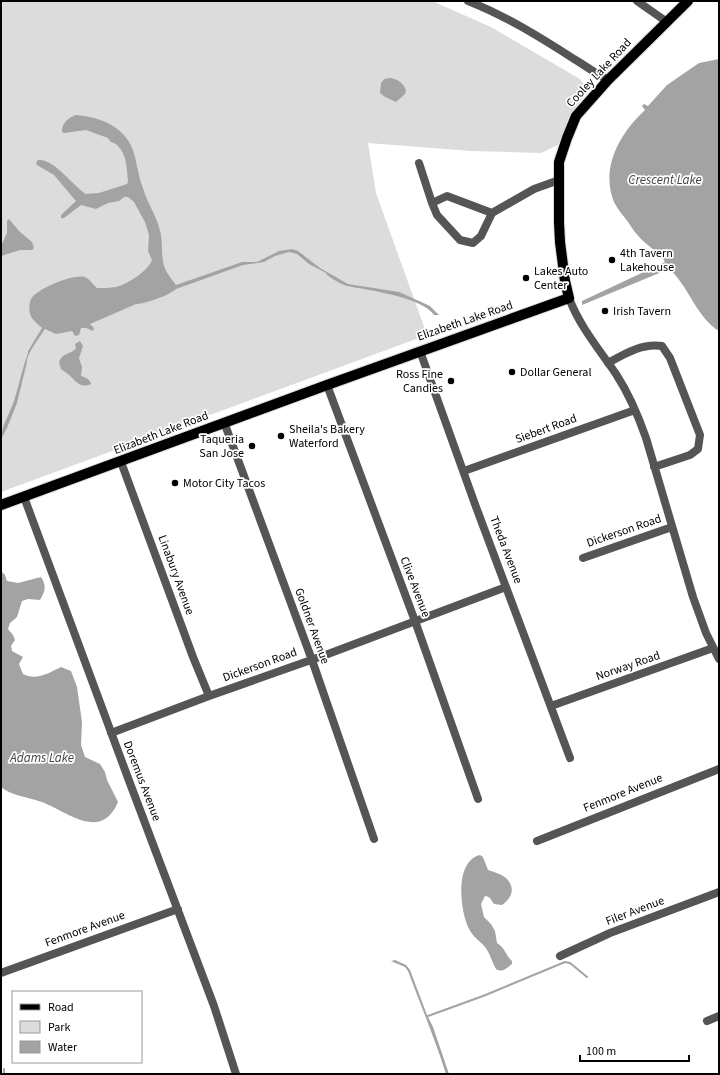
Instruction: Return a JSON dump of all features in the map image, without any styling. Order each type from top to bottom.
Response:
[{"type":"main road","name":"Cooley Lake Road","points":[[569,298],[565,281],[560,242],[559,162],[576,116],[608,80],[688,1]]},
{"type":"main road","name":"Elizabeth Lake Road","points":[[1,505],[121,462],[327,384],[569,298]]},
{"type":"street","points":[[468,1],[498,14],[530,32],[608,80]]},
{"type":"street","points":[[637,1],[667,22]]},
{"type":"street","points":[[419,163],[432,204],[438,215],[460,240],[473,243],[482,236],[492,213],[534,189],[559,180]]},
{"type":"street","points":[[432,204],[447,196],[492,213]]},
{"type":"street","points":[[569,298],[582,326],[623,386],[635,410],[644,434],[695,603],[719,659]]},
{"type":"street","points":[[608,363],[628,352],[654,345],[662,346],[670,358],[700,436],[698,449],[690,454],[654,467]]},
{"type":"street","name":"Theda Avenue","points":[[420,351],[570,758]]},
{"type":"street","name":"Clive Avenue","points":[[327,384],[415,621],[478,799]]},
{"type":"street","name":"Siebert Road","points":[[464,471],[635,410]]},
{"type":"street","name":"Goldner Avenue","points":[[224,422],[312,660],[374,839]]},
{"type":"street","name":"Linabury Avenue","points":[[121,462],[193,657],[209,696]]},
{"type":"street","name":"Doremus Avenue","points":[[24,497],[214,1006],[236,1074]]},
{"type":"street","name":"Dickerson Road","points":[[583,558],[672,528]]},
{"type":"street","name":"Dickerson Road","points":[[111,733],[209,696],[312,660],[506,587]]},
{"type":"street","name":"Norway Road","points":[[551,706],[713,648]]},
{"type":"street","name":"Fenmore Avenue","points":[[537,841],[719,769]]},
{"type":"street","name":"Filer Avenue","points":[[560,956],[610,933],[719,892]]},
{"type":"street","name":"Fenmore Avenue","points":[[1,973],[178,909]]},
{"type":"street","points":[[707,1021],[719,1016]]},
{"type":"green space","points":[[1,1],[432,1],[491,27],[580,79],[588,90],[577,106],[558,145],[541,153],[471,151],[368,143],[376,193],[427,335],[1,492]]},
{"type":"water","name":"Crescent Lake","points":[[719,59],[719,331],[704,318],[682,284],[669,269],[582,305],[582,301],[665,262],[661,256],[637,235],[614,202],[610,189],[609,177],[611,164],[621,140],[636,119],[645,110],[642,106],[644,104],[648,106],[667,85],[699,63]]},
{"type":"water","points":[[390,78],[400,82],[406,90],[405,94],[396,102],[380,93],[381,83],[384,79]]},
{"type":"water","points":[[76,115],[94,118],[110,124],[124,135],[129,142],[136,159],[145,194],[159,225],[164,265],[168,274],[176,285],[242,262],[257,262],[279,251],[292,249],[298,251],[320,268],[348,284],[399,292],[430,306],[439,315],[434,315],[418,303],[407,299],[342,284],[309,264],[297,254],[289,252],[275,256],[264,262],[243,265],[176,289],[157,299],[136,304],[90,324],[94,328],[93,331],[86,328],[81,328],[79,335],[75,336],[72,331],[56,334],[45,329],[29,354],[17,403],[1,439],[2,430],[14,401],[28,351],[42,328],[30,314],[29,306],[31,299],[48,286],[72,278],[85,277],[97,288],[116,287],[126,283],[142,273],[152,260],[148,251],[149,235],[145,222],[134,202],[128,197],[124,197],[119,201],[108,203],[96,209],[81,205],[64,218],[61,218],[61,215],[76,201],[54,175],[37,165],[36,162],[38,160],[50,163],[86,194],[99,193],[127,184],[128,182],[125,157],[117,145],[111,142],[108,138],[86,130],[62,132],[66,121]]},
{"type":"water","points":[[9,219],[20,232],[32,242],[34,248],[32,250],[20,250],[1,256],[1,246],[7,233],[7,221]]},
{"type":"water","points":[[80,341],[83,346],[79,358],[82,367],[81,376],[90,381],[91,384],[84,386],[76,382],[61,369],[59,362],[63,357],[76,348],[75,344]]},
{"type":"water","name":"Adams Lake","points":[[1,571],[5,575],[7,581],[18,583],[41,577],[43,580],[45,589],[40,600],[28,599],[22,601],[17,617],[10,623],[8,629],[15,640],[11,646],[12,651],[23,657],[19,664],[23,674],[28,676],[33,677],[42,675],[61,667],[71,671],[77,687],[82,722],[81,745],[85,757],[100,764],[118,802],[111,814],[103,820],[93,822],[83,821],[42,802],[15,794],[1,787]]},
{"type":"water","points":[[480,855],[483,857],[488,870],[500,874],[506,878],[512,889],[512,893],[502,905],[494,904],[487,896],[485,896],[481,904],[484,917],[495,931],[497,943],[512,961],[512,964],[502,970],[496,969],[487,949],[469,929],[463,911],[461,888],[466,867],[472,859]]},
{"type":"water","points":[[395,960],[406,965],[410,970],[433,1027],[449,1074],[446,1074],[433,1035],[408,971],[405,967],[391,961]]},
{"type":"waterway","points":[[428,1016],[483,996],[565,962],[570,963],[587,977]]},
{"type":"waterway","points":[[4,1069],[4,1074]]},
{"type":"place","name":"4th Tavern Lakehouse","points":[[612,260]]},
{"type":"place","name":"Lakes Auto Center","points":[[526,278]]},
{"type":"place","name":"Irish Tavern","points":[[605,311]]},
{"type":"place","name":"Dollar General","points":[[512,372]]},
{"type":"place","name":"Ross Fine Candies","points":[[451,381]]},
{"type":"place","name":"Sheila's Bakery Waterford","points":[[281,436]]},
{"type":"place","name":"Taqueria San Jose","points":[[252,446]]},
{"type":"place","name":"Motor City Tacos","points":[[175,483]]}]
